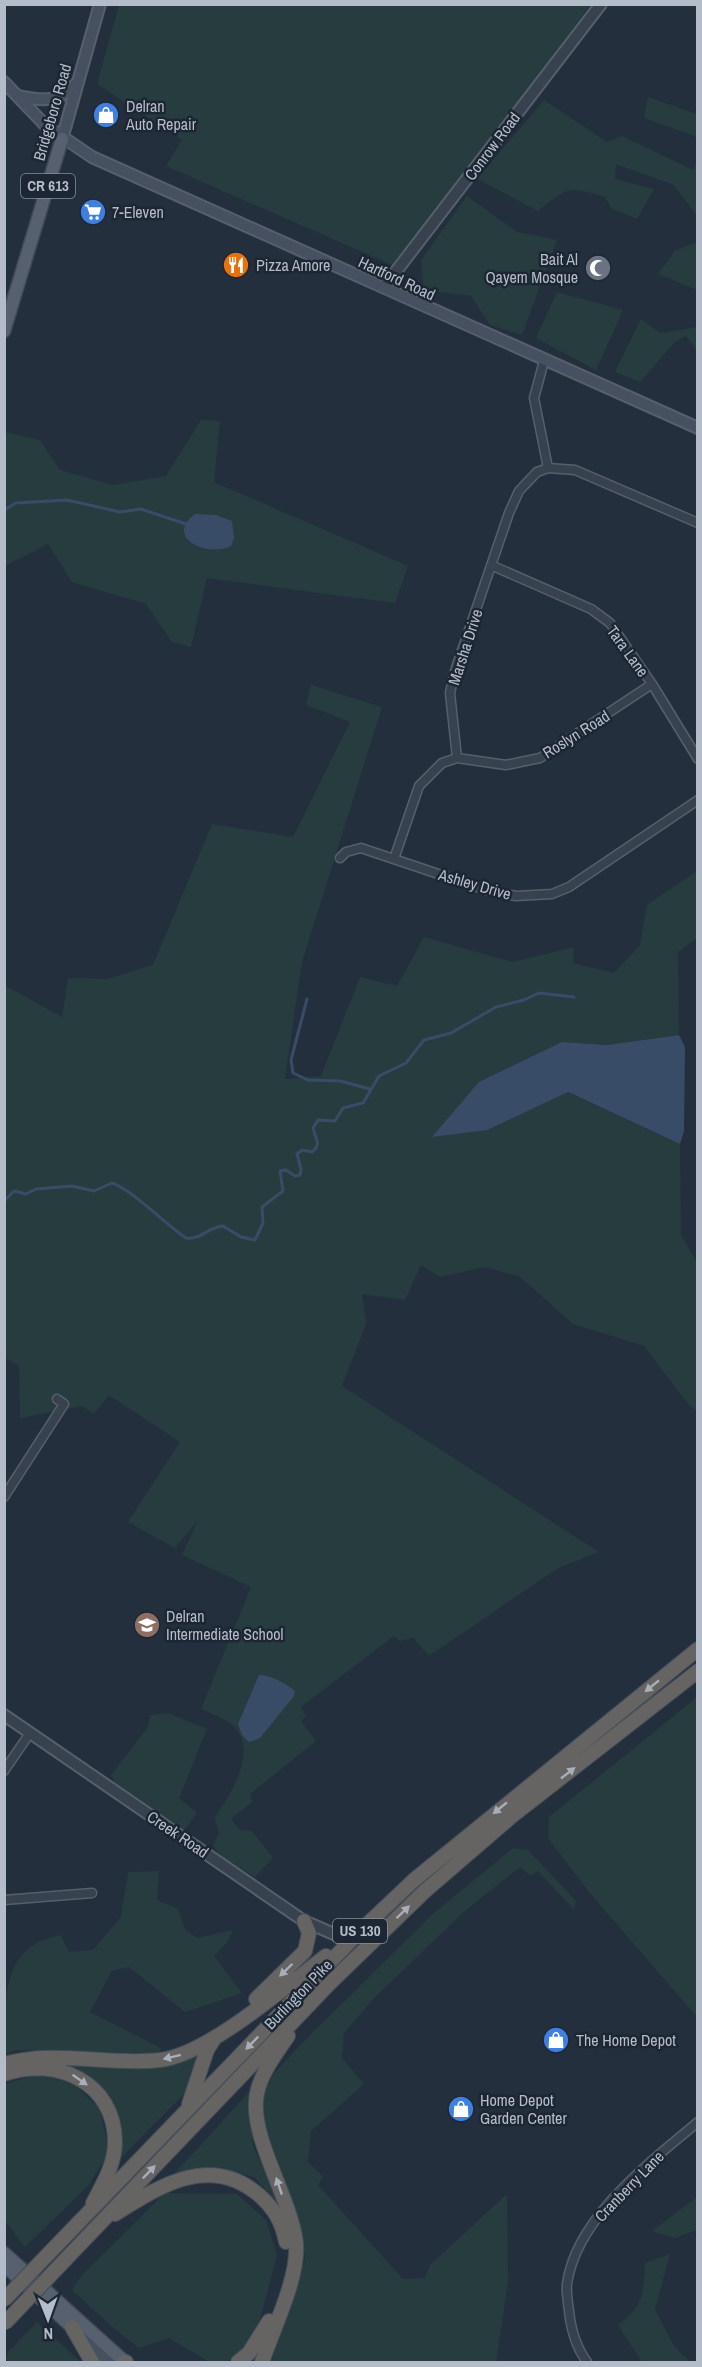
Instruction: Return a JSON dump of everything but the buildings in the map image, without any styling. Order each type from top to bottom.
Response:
[{"type":"highway","name":"Burlington Pike","points":[[4,2301],[359,1932],[470,1832],[698,1649]]},
{"type":"highway","name":"Burlington Pike","points":[[5,2323],[330,1983],[425,1891],[496,1829],[698,1671]]},
{"type":"highway","points":[[232,2025],[305,1951],[309,1933],[304,1921]]},
{"type":"highway","points":[[4,2064],[21,2059],[59,2056],[160,2060],[179,2056],[214,2039],[359,1932]]},
{"type":"highway","points":[[262,2362],[291,2277],[296,2243],[257,2121],[257,2092],[267,2068],[286,2039],[330,1983]]},
{"type":"highway","points":[[186,2111],[207,2050],[214,2039]]},
{"type":"highway","points":[[4,2074],[37,2066],[70,2073],[98,2094],[107,2109],[113,2125],[114,2156],[87,2214]]},
{"type":"highway","points":[[98,2225],[168,2183],[200,2175],[216,2175],[246,2184],[269,2203],[284,2232],[286,2267],[277,2304],[268,2322],[249,2353],[238,2362]]},
{"type":"highway","points":[[72,2327],[92,2362]]},
{"type":"main road","name":"Bridgeboro Road","points":[[4,331],[100,4]]},
{"type":"main road","points":[[18,96],[52,100],[70,90],[79,81]]},
{"type":"main road","name":"Hartford Road","points":[[4,82],[62,139],[108,164],[698,428]]},
{"type":"main road","points":[[4,2253],[125,2362]]},
{"type":"main road","points":[[4,2265],[110,2362]]},
{"type":"street","name":"Conrow Road","points":[[384,288],[600,4]]},
{"type":"street","points":[[544,361],[534,398],[548,468],[575,470],[698,523]]},
{"type":"street","name":"Marsha Drive","points":[[457,758],[450,693],[455,671],[519,491],[537,472],[548,468]]},
{"type":"street","name":"Tara Lane","points":[[493,566],[591,609],[610,623],[652,684],[698,759]]},
{"type":"street","name":"Roslyn Road","points":[[457,758],[506,765],[540,758],[652,684]]},
{"type":"street","points":[[394,859],[419,786],[435,769],[457,758]]},
{"type":"street","name":"Ashley Drive","points":[[340,858],[346,852],[361,848],[486,890],[516,896],[552,894],[569,887],[698,800]]},
{"type":"street","points":[[4,1497],[60,1401]]},
{"type":"street","name":"Creek Road","points":[[4,1714],[304,1921],[336,1935],[359,1932]]},
{"type":"street","points":[[4,1771],[30,1732]]},
{"type":"street","points":[[4,1900],[92,1893]]},
{"type":"street","name":"Cranberry Lane","points":[[587,2362],[576,2344],[570,2321],[566,2285],[578,2250],[592,2223],[645,2166],[698,2122]]},
{"type":"green space","points":[[119,5],[590,5],[399,268],[166,166],[182,140],[97,84]]},
{"type":"green space","points":[[648,97],[697,114],[697,141],[695,136],[644,118]]},
{"type":"green space","points":[[544,100],[607,142],[622,136],[693,170],[697,162],[697,216],[674,185],[616,164],[615,179],[654,189],[637,219],[612,209],[605,197],[575,190],[563,193],[538,211],[477,179]]},
{"type":"green space","points":[[467,196],[517,232],[557,240],[522,335],[490,325],[471,296],[424,290],[421,260]]},
{"type":"green space","points":[[697,242],[697,290],[658,274],[675,251]]},
{"type":"green space","points":[[557,292],[623,310],[596,370],[536,338]]},
{"type":"green space","points":[[641,319],[660,333],[697,327],[697,351],[686,336],[675,342],[640,382],[615,372]]},
{"type":"green space","points":[[201,420],[220,421],[214,482],[408,566],[395,603],[207,578],[191,647],[172,642],[146,604],[72,582],[48,544],[5,566],[5,432],[40,440],[60,470],[113,485],[166,476]]},
{"type":"green space","points":[[311,685],[382,707],[302,962],[285,1079],[321,1076],[360,977],[397,986],[424,937],[512,962],[574,947],[573,963],[614,973],[640,945],[647,905],[697,871],[697,938],[678,952],[679,1035],[607,1045],[562,1042],[487,1130],[567,1092],[680,1144],[681,1235],[697,1262],[697,1411],[689,1405],[644,1346],[573,1324],[519,1276],[484,1267],[440,1277],[421,1265],[405,1300],[362,1294],[366,1324],[342,1386],[599,1552],[558,1568],[429,1656],[413,1638],[400,1641],[394,1636],[301,1707],[306,1716],[301,1721],[316,1741],[250,1794],[252,1802],[231,1819],[240,1830],[252,1831],[273,1858],[255,1877],[221,1856],[213,1846],[219,1833],[215,1817],[236,1782],[244,1755],[243,1742],[238,1731],[227,1721],[201,1709],[251,1587],[182,1555],[198,1520],[175,1548],[128,1522],[180,1442],[109,1395],[94,1414],[82,1406],[20,1418],[19,1365],[4,1358],[4,985],[62,1017],[68,978],[107,979],[153,965],[212,824],[293,837],[350,722],[306,705]]},
{"type":"green space","points":[[697,1697],[697,2017],[589,1892],[548,1838],[549,1817]]},
{"type":"green space","points":[[168,1713],[207,1729],[179,1798],[197,1813],[184,1830],[115,1783],[111,1775],[148,1727],[150,1715]]},
{"type":"green space","points":[[513,1848],[528,1850],[576,1901],[574,1910],[538,1871],[531,1876],[520,1867],[466,1910],[377,1995],[344,2033],[342,2058],[364,2084],[311,2131],[308,2162],[323,2177],[318,2185],[403,2279],[425,2278],[430,2265],[507,2194],[508,2282],[496,2362],[270,2362],[305,2257],[296,2214],[265,2126],[263,2094],[274,2073],[434,1913]]},
{"type":"green space","points":[[159,1871],[157,1900],[178,1909],[185,1929],[197,1938],[233,1930],[227,1942],[214,1956],[242,1993],[185,2012],[129,1967],[112,1971],[90,2012],[161,2048],[159,2054],[18,2050],[5,2054],[7,1995],[16,1963],[41,1941],[61,1935],[69,1952],[93,1950],[121,1917],[128,1872]]},
{"type":"green space","points":[[200,2056],[185,2093],[118,2161],[119,2127],[116,2113],[109,2100],[90,2079],[61,2062],[172,2064]]},
{"type":"green space","points":[[41,2073],[72,2082],[100,2109],[109,2152],[88,2186],[25,2247],[5,2221],[5,2084]]},
{"type":"green space","points":[[249,2092],[253,2146],[281,2206],[254,2177],[218,2168],[175,2173]]},
{"type":"green space","points":[[165,2193],[237,2194],[266,2220],[277,2255],[255,2338],[227,2362],[209,2362],[169,2338],[139,2348],[72,2290],[81,2276]]},
{"type":"green space","points":[[697,2197],[697,2230],[675,2238],[652,2231]]},
{"type":"green space","points":[[670,2254],[655,2309],[674,2346],[690,2362],[642,2362],[618,2325],[633,2312],[637,2305],[644,2283],[645,2263]]},
{"type":"green space","points":[[37,2322],[81,2362],[5,2362],[8,2352]]},
{"type":"water","points":[[195,514],[216,515],[232,521],[234,538],[231,546],[212,549],[193,544],[184,531],[186,523]]},
{"type":"water","points":[[679,1035],[685,1047],[684,1131],[680,1144],[568,1092],[487,1130],[432,1137],[479,1082],[562,1042],[607,1045]]},
{"type":"water","points":[[259,1675],[278,1680],[295,1691],[294,1696],[260,1738],[249,1742],[242,1735],[238,1724]]},
{"type":"waterway","points":[[4,510],[16,503],[67,500],[120,512],[141,509],[189,525]]},
{"type":"waterway","points":[[4,1201],[14,1191],[26,1194],[36,1189],[72,1186],[94,1191],[112,1183],[130,1193],[186,1238],[196,1237],[223,1226],[241,1237],[255,1240],[263,1223],[262,1207],[283,1191],[280,1171],[286,1170],[295,1176],[300,1175],[301,1169],[297,1154],[302,1150],[312,1152],[317,1147],[313,1128],[318,1120],[335,1121],[343,1108],[363,1103],[379,1076],[406,1063],[424,1040],[451,1033],[496,1007],[524,1000],[539,993],[574,997]]},
{"type":"waterway","points":[[307,999],[291,1060],[293,1073],[308,1080],[340,1081],[370,1089]]},
{"type":"place","name":"Delran Auto Repair","points":[[106,115]]},
{"type":"place","name":"7-Eleven","points":[[93,212]]},
{"type":"place","name":"Pizza Amore","points":[[236,265]]},
{"type":"place","name":"Bait Al Qayem Mosque","points":[[598,268]]},
{"type":"place","name":"Delran Intermediate School","points":[[147,1625]]},
{"type":"place","name":"The Home Depot","points":[[556,2040]]},
{"type":"place","name":"Home Depot Garden Center","points":[[461,2109]]}]
